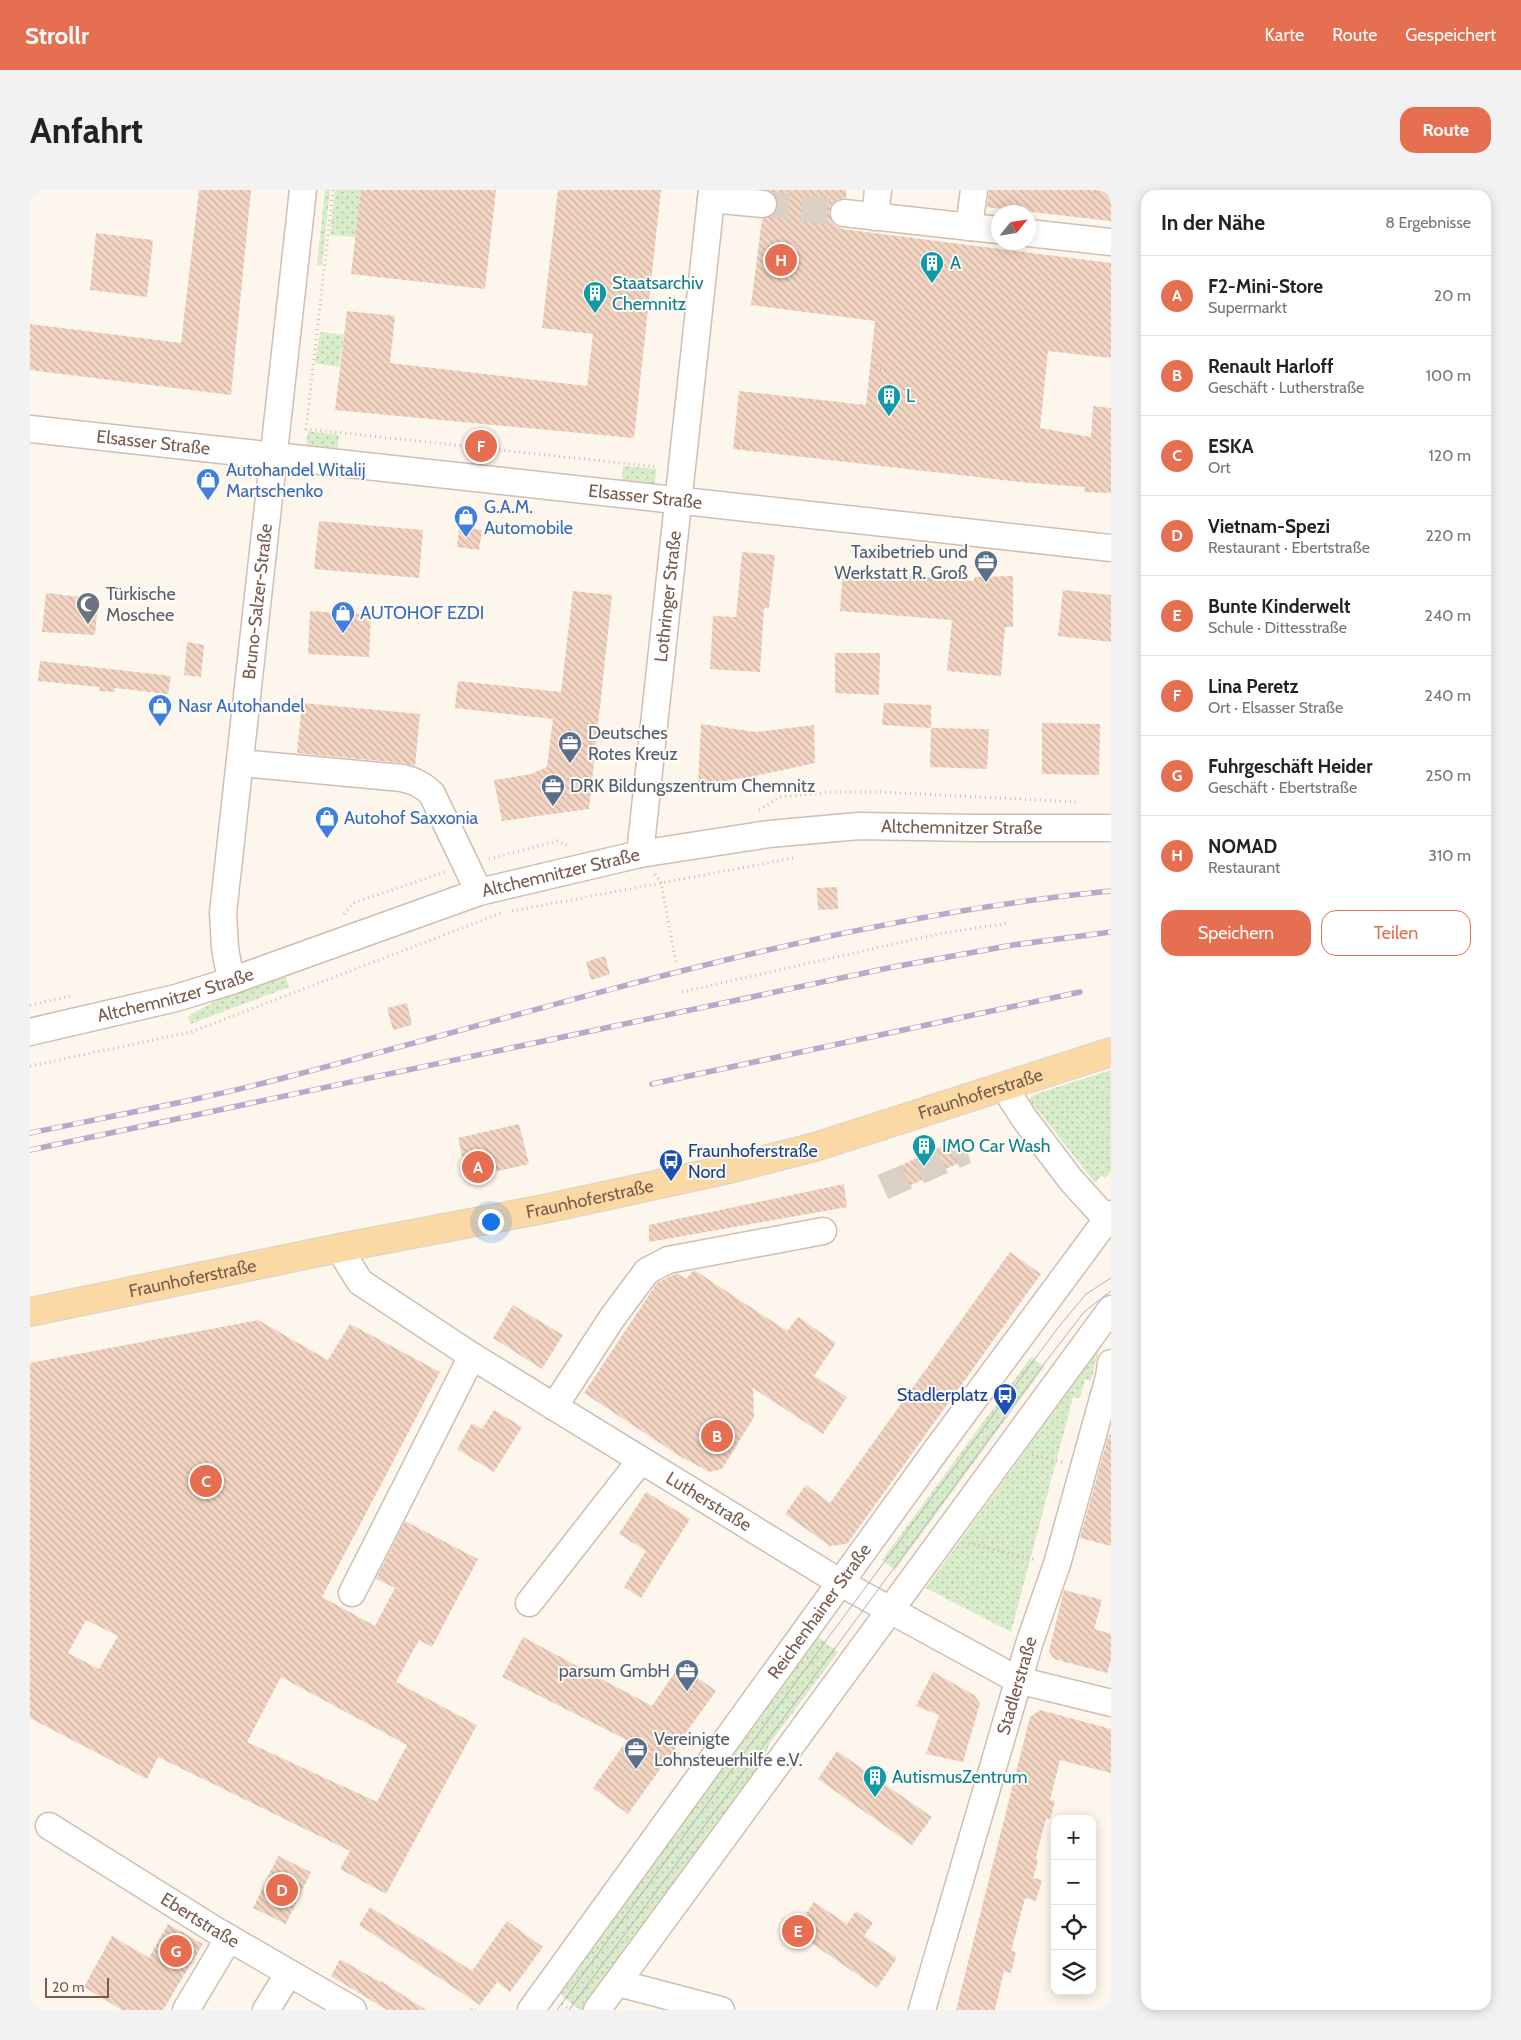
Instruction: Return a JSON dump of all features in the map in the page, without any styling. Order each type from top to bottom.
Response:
[{"type":"main road","name":"Fraunhoferstraße","points":[[30,1312],[339,1248],[549,1208],[729,1169],[815,1147],[1111,1052]]},
{"type":"street","name":"Bruno-Salzer-Straße","points":[[231,981],[225,948],[223,913],[302,190]]},
{"type":"street","points":[[875,217],[878,190]]},
{"type":"street","points":[[969,227],[974,190]]},
{"type":"street","points":[[712,195],[763,204]]},
{"type":"street","name":"Lothringer Straße","points":[[640,854],[712,195]]},
{"type":"street","points":[[844,214],[991,229]]},
{"type":"street","points":[[1036,234],[1111,242]]},
{"type":"street","name":"Elsasser Straße","points":[[30,429],[1111,548]]},
{"type":"street","points":[[240,763],[402,778],[415,781],[432,794],[478,892]]},
{"type":"street","name":"Altchemnitzer Straße","points":[[30,1032],[143,1007],[231,981],[478,892],[640,854],[769,834],[850,826],[1111,828]]},
{"type":"street","points":[[1004,1087],[1024,1118],[1070,1180],[1110,1220]]},
{"type":"street","name":"Reichenhainer Straße","points":[[530,2010],[842,1583],[937,1449],[1110,1220]]},
{"type":"street","points":[[554,1407],[612,1318],[647,1271],[668,1260],[823,1231]]},
{"type":"street","name":"Lutherstraße","points":[[339,1248],[360,1282],[472,1356],[842,1583],[1018,1680],[1111,1703]]},
{"type":"street","points":[[597,2010],[1111,1309]]},
{"type":"street","points":[[352,1593],[472,1356]]},
{"type":"street","name":"Stadlerstraße","points":[[922,2010],[1018,1680],[1057,1564],[1110,1370]]},
{"type":"street","points":[[529,1603],[641,1460]]},
{"type":"street","name":"Ebertstraße","points":[[49,1826],[229,1938],[353,2010]]},
{"type":"street","points":[[186,2010],[229,1938]]},
{"type":"street","points":[[266,2010],[289,1973]]},
{"type":"street","points":[[618,1983],[722,2010]]},
{"type":"path","points":[[332,190],[306,429],[660,467]]},
{"type":"path","points":[[1094,198],[1095,190]]},
{"type":"path","points":[[874,365],[881,368],[886,370],[873,369],[874,365]]},
{"type":"path","points":[[737,444],[749,448]]},
{"type":"path","points":[[780,797],[834,792],[879,792],[1081,802]]},
{"type":"path","points":[[338,920],[352,904],[465,866],[557,841]]},
{"type":"path","points":[[30,1066],[191,1032],[505,912],[800,856]]},
{"type":"path","points":[[661,882],[676,963]]},
{"type":"path","points":[[682,992],[938,934],[1009,923]]},
{"type":"path","points":[[30,1005],[78,994]]},
{"type":"path","points":[[1007,1450],[1083,1466]]},
{"type":"path","points":[[944,1536],[1046,1563],[1057,1564]]},
{"type":"path","points":[[674,1750],[682,1758]]},
{"type":"path","points":[[472,2010],[474,2008],[476,2010]]},
{"type":"green space","points":[[325,190],[330,190],[322,265],[317,265]]},
{"type":"green space","points":[[335,190],[361,190],[356,237],[330,235]]},
{"type":"green space","points":[[320,332],[344,335],[339,367],[315,363]]},
{"type":"green space","points":[[308,431],[339,435],[337,450],[306,447]]},
{"type":"green space","points":[[623,466],[656,469],[655,485],[622,482]]},
{"type":"green space","points":[[285,974],[289,987],[190,1024],[188,1016],[238,989]]},
{"type":"green space","points":[[1111,1070],[1111,1171],[1105,1178],[1102,1175],[1095,1183],[1034,1105],[1029,1108],[1029,1099],[1033,1095]]},
{"type":"green space","points":[[1099,1349],[1091,1381],[1085,1379],[1080,1398],[1073,1397],[1011,1632],[926,1588]]},
{"type":"green space","points":[[1031,1357],[1044,1367],[895,1570],[882,1560]]},
{"type":"green space","points":[[813,1633],[838,1652],[770,1743],[751,1786],[587,2010],[580,2010],[554,1989]]},
{"type":"building","points":[[199,190],[251,190],[231,395],[30,370],[30,324],[181,343]]},
{"type":"building","points":[[361,190],[496,190],[485,289],[351,274]]},
{"type":"building","name":"Staatsarchiv Chemnitz","points":[[558,190],[661,190],[634,438],[335,410],[347,311],[395,316],[390,363],[587,386],[593,334],[542,328]]},
{"type":"building","points":[[767,190],[846,190],[846,198],[838,199],[832,204],[829,212],[835,225],[842,229],[991,248],[991,250],[1008,250],[1111,263],[1111,358],[1048,351],[1040,428],[1091,437],[1093,406],[1111,408],[1111,493],[1084,492],[1085,487],[1030,483],[733,449],[739,391],[866,405],[875,321],[751,305],[762,219],[770,217],[775,212],[778,206],[776,197]]},
{"type":"building","points":[[989,190],[1111,190],[1111,221],[1036,213],[1036,205],[991,205],[991,207],[987,207]]},
{"type":"building","points":[[96,233],[153,240],[147,297],[90,290]]},
{"type":"building","points":[[319,521],[423,530],[419,578],[314,569]]},
{"type":"building","points":[[459,527],[482,530],[479,550],[457,547]]},
{"type":"building","points":[[742,552],[775,555],[769,608],[764,608],[760,672],[710,669],[713,616],[736,617]]},
{"type":"building","points":[[843,571],[974,581],[974,577],[1013,576],[1013,627],[1005,627],[1001,676],[947,671],[952,620],[840,611]]},
{"type":"building","points":[[1063,590],[1111,595],[1111,642],[1058,636]]},
{"type":"building","points":[[573,591],[612,595],[589,809],[502,821],[494,780],[531,774],[547,767],[553,719],[455,708],[458,681],[561,692]]},
{"type":"building","points":[[46,593],[98,599],[95,635],[42,632]]},
{"type":"building","points":[[310,611],[371,615],[369,657],[308,654]]},
{"type":"building","points":[[187,642],[204,645],[201,677],[184,675]]},
{"type":"building","points":[[835,653],[880,653],[879,695],[835,693]]},
{"type":"building","points":[[40,661],[171,676],[168,694],[115,688],[115,692],[99,691],[100,687],[38,681]]},
{"type":"building","points":[[302,703],[420,714],[415,766],[403,763],[297,753]]},
{"type":"building","points":[[884,703],[931,705],[931,728],[882,725]]},
{"type":"building","points":[[1042,723],[1100,724],[1099,775],[1042,774]]},
{"type":"building","points":[[701,724],[756,732],[814,725],[815,763],[755,776],[698,785]]},
{"type":"building","points":[[931,728],[989,729],[987,769],[930,767]]},
{"type":"building","points":[[837,887],[838,909],[818,910],[817,888]]},
{"type":"building","points":[[605,956],[610,974],[591,980],[586,962]]},
{"type":"building","points":[[407,1003],[412,1025],[393,1030],[387,1008]]},
{"type":"building","points":[[519,1124],[529,1164],[467,1178],[458,1138]]},
{"type":"building","name":"IMO Car Wash","points":[[960,1138],[970,1158],[887,1196],[878,1176]]},
{"type":"building","points":[[844,1184],[847,1207],[649,1242],[649,1225]]},
{"type":"building","points":[[1010,1252],[1041,1274],[847,1544],[830,1546],[785,1514],[806,1485],[830,1503]]},
{"type":"building","points":[[694,1270],[787,1331],[798,1317],[836,1343],[814,1376],[847,1397],[823,1434],[753,1388],[754,1417],[722,1469],[709,1472],[678,1455],[584,1393],[657,1283],[677,1273],[686,1279]]},
{"type":"building","points":[[513,1305],[563,1335],[542,1369],[493,1338]]},
{"type":"building","points":[[258,1320],[328,1360],[350,1324],[440,1372],[322,1597],[375,1626],[395,1588],[376,1579],[405,1521],[478,1559],[432,1647],[419,1640],[396,1682],[477,1725],[386,1894],[340,1869],[350,1851],[158,1757],[147,1779],[30,1718],[30,1363]],"holes":[[[86,1620],[118,1636],[99,1669],[68,1653]],[[281,1677],[407,1745],[377,1802],[247,1742]]]},
{"type":"building","points":[[494,1410],[522,1427],[494,1472],[457,1449],[472,1423],[482,1429]]},
{"type":"building","points":[[1109,1434],[1111,1435],[1111,1546],[1080,1538]]},
{"type":"building","points":[[646,1492],[690,1519],[641,1598],[624,1587],[646,1551],[619,1534]]},
{"type":"building","points":[[1064,1590],[1102,1600],[1094,1629],[1111,1634],[1111,1659],[1107,1673],[1054,1659],[1049,1651]]},
{"type":"building","points":[[523,1637],[652,1706],[680,1665],[716,1691],[628,1814],[593,1788],[627,1740],[502,1677]]},
{"type":"building","points":[[933,1672],[974,1695],[980,1703],[963,1762],[926,1754],[939,1715],[916,1706]]},
{"type":"building","points":[[1040,1710],[1111,1729],[1111,1773],[1060,1760],[1050,1800],[1055,1801],[1050,1819],[1046,1818],[1036,1857],[1038,1861],[1033,1878],[1042,1880],[1036,1901],[1025,1898],[1011,1951],[1016,1952],[1011,1973],[1004,1971],[995,2010],[956,2010],[1030,1717]]},
{"type":"building","name":"AutismusZentrum","points":[[837,1751],[932,1817],[912,1845],[818,1779]]},
{"type":"building","points":[[278,1856],[311,1872],[286,1924],[253,1908]]},
{"type":"building","points":[[814,1902],[847,1924],[856,1911],[873,1923],[864,1936],[897,1958],[877,1988],[794,1931]]},
{"type":"building","points":[[370,1907],[472,1971],[507,1921],[543,1947],[510,1992],[497,1982],[480,2005],[359,1925]]},
{"type":"building","points":[[168,1924],[203,1944],[163,2010],[122,2010],[84,1987],[112,1936],[149,1958]]},
{"type":"building","points":[[340,1959],[381,1981],[426,2010],[387,2010],[331,1976]]},
{"type":"tunnel","points":[[763,204],[844,213]]},
{"type":"tunnel","points":[[883,1187],[966,1151]]},
{"type":"tram line","points":[[557,2010],[828,1638],[1057,1329],[1086,1294],[1111,1278]]},
{"type":"tram line","points":[[569,2010],[1044,1364],[1084,1312],[1111,1291]]},
{"type":"railway","points":[[30,1133],[259,1084],[596,993],[800,943],[903,921],[1006,904],[1111,891]]},
{"type":"railway","points":[[30,1150],[893,967],[1013,945],[1111,932]]},
{"type":"railway","points":[[652,1084],[1080,992]]},
{"type":"place","name":"NOMAD","points":[[781,260]]},
{"type":"place","name":"A","points":[[932,284]]},
{"type":"place","name":"Staatsarchiv Chemnitz","points":[[595,314]]},
{"type":"place","name":"L","points":[[889,417]]},
{"type":"place","name":"Lina Peretz","points":[[481,446]]},
{"type":"place","name":"Autohandel Witalij Martschenko","points":[[208,501]]},
{"type":"place","name":"G.A.M. Automobile","points":[[466,538]]},
{"type":"place","name":"Taxibetrieb und Werkstatt R. Groß","points":[[986,583]]},
{"type":"place","name":"Türkische Moschee","points":[[88,625]]},
{"type":"place","name":"AUTOHOF EZDI","points":[[343,634]]},
{"type":"place","name":"Nasr Autohandel","points":[[160,727]]},
{"type":"place","name":"Deutsches Rotes Kreuz","points":[[570,764]]},
{"type":"place","name":"DRK Bildungszentrum Chemnitz","points":[[553,807]]},
{"type":"place","name":"Autohof Saxxonia","points":[[327,839]]},
{"type":"place","name":"F2-Mini-Store","points":[[478,1167]]},
{"type":"place","name":"IMO Car Wash","points":[[924,1167]]},
{"type":"place","name":"Fraunhoferstraße Nord","points":[[671,1182]]},
{"type":"place","name":"Stadlerplatz","points":[[1005,1416]]},
{"type":"place","name":"Renault Harloff","points":[[717,1436]]},
{"type":"place","name":"ESKA","points":[[206,1481]]},
{"type":"place","name":"parsum GmbH","points":[[687,1692]]},
{"type":"place","name":"Vereinigte Lohnsteuerhilfe e.V.","points":[[636,1770]]},
{"type":"place","name":"AutismusZentrum","points":[[875,1798]]},
{"type":"place","name":"Vietnam-Spezi","points":[[282,1890]]},
{"type":"place","name":"Bunte Kinderwelt","points":[[798,1931]]},
{"type":"place","name":"Fuhrgeschäft Heider","points":[[176,1951]]}]
